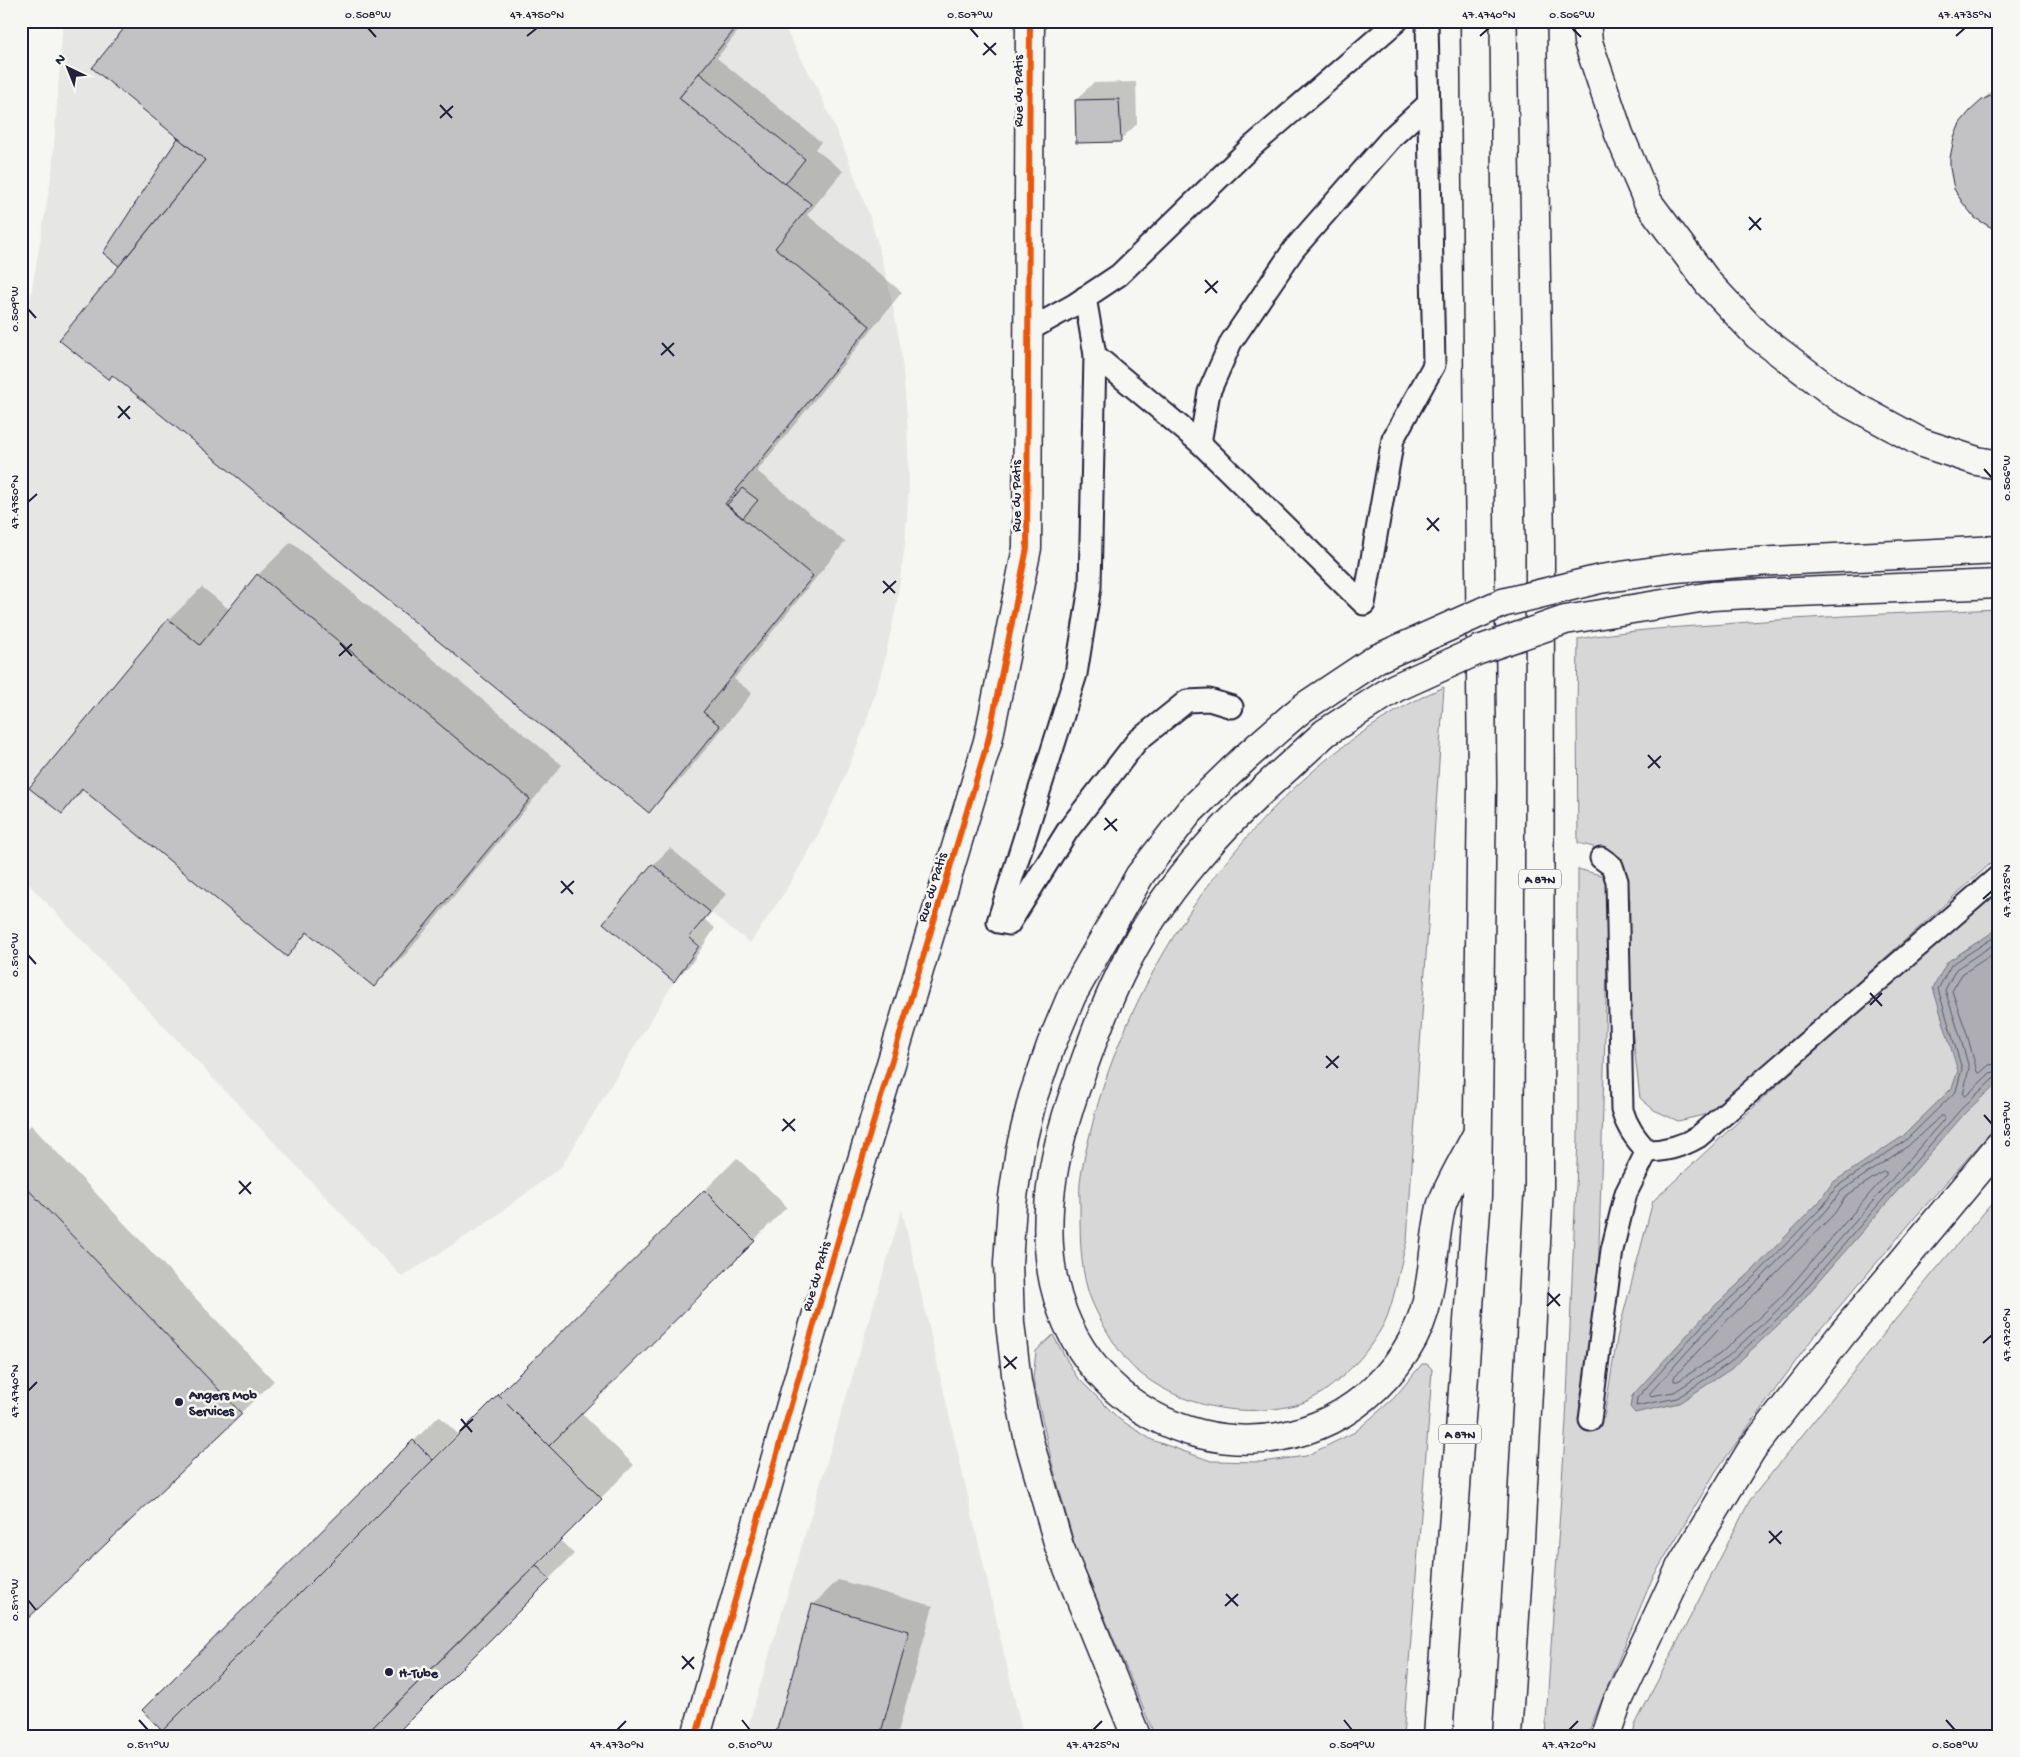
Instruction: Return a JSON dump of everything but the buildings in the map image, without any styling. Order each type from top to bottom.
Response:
[{"type":"main road","name":"Rue du Patis","points":[[696,1736],[841,1230],[988,741],[1027,548],[1030,21]]},
{"type":"main road","name":"A 87N","points":[[1438,1736],[1477,1196],[1482,783],[1475,21]]},
{"type":"main road","name":"A 87N","points":[[1507,1736],[1520,1540],[1539,1187],[1540,546],[1532,21]]},
{"type":"main road","points":[[1586,21],[1588,42],[1619,134],[1648,202],[1709,284],[1757,335],[1841,399],[1922,443],[1977,461],[1999,465]]},
{"type":"main road","points":[[1136,1736],[1059,1546],[1029,1441],[1017,1382],[1010,1323],[1008,1263],[1012,1204],[1020,1150],[1033,1097],[1051,1045],[1072,995],[1140,874],[1190,811],[1246,756],[1304,707],[1376,658],[1502,603],[1600,579],[1676,568],[1754,562],[1999,550]]},
{"type":"main road","points":[[1478,1132],[1442,1204],[1429,1299],[1422,1322],[1398,1364],[1378,1386],[1356,1406],[1330,1421],[1303,1433],[1270,1439],[1237,1440],[1205,1436],[1174,1426],[1144,1412],[1118,1392],[1096,1369],[1077,1343],[1063,1313],[1054,1282],[1050,1234],[1051,1182],[1067,1110],[1097,1027],[1122,972],[1152,920],[1186,870],[1226,824],[1325,733],[1395,688],[1479,650],[1565,620],[1712,596],[1999,584]]},
{"type":"main road","points":[[1606,1736],[1617,1703],[1681,1566],[1752,1448],[1843,1333],[1999,1146]]},
{"type":"lane","points":[[1028,330],[1119,275],[1249,149],[1397,21]]},
{"type":"lane","points":[[1096,355],[1200,443],[1364,604],[1394,439],[1434,365],[1427,21]]},
{"type":"lane","points":[[1200,443],[1209,392],[1231,342],[1294,249],[1393,136],[1428,104]]},
{"type":"lane","points":[[1085,297],[1096,355],[1090,587],[1076,674],[998,922],[1009,924],[1068,830],[1137,741],[1187,701],[1209,700],[1232,707]]},
{"type":"lane","points":[[1600,858],[1612,866],[1617,881],[1622,1110],[1626,1123],[1635,1138],[1647,1151]]},
{"type":"lane","points":[[1647,1151],[1668,1150],[1684,1145],[1698,1137],[1999,876]]},
{"type":"lane","points":[[1590,1420],[1612,1250],[1626,1193],[1647,1151]]},
{"type":"shaded area","points":[[63,21],[781,21],[817,87],[846,153],[870,217],[888,282],[901,349],[907,416],[909,484],[905,546],[896,607],[883,667],[865,726],[842,783],[816,839],[785,892],[750,943],[710,912],[689,937],[699,946],[674,982],[561,1167],[485,1224],[402,1277],[21,876],[21,347],[29,329],[29,306],[52,172]]},
{"type":"shaded area","points":[[1999,609],[1999,856],[1712,1113],[1678,1121],[1654,1110],[1640,1098],[1628,994],[1630,900],[1616,853],[1578,843],[1578,639],[1644,630],[1747,622]]},
{"type":"shaded area","points":[[1444,687],[1407,1240],[1387,1317],[1373,1341],[1356,1363],[1331,1386],[1309,1400],[1281,1408],[1259,1410],[1236,1410],[1214,1407],[1193,1401],[1172,1393],[1153,1382],[1128,1362],[1101,1321],[1085,1281],[1080,1238],[1080,1179],[1090,1134],[1110,1067],[1139,1000],[1175,934],[1219,872],[1268,814],[1323,763],[1382,720]]},
{"type":"shaded area","points":[[1578,869],[1604,876],[1609,891],[1598,1284],[1583,1427],[1604,1417],[1617,1338],[1653,1201],[1799,1065],[1999,887],[1999,1123],[1918,1214],[1812,1339],[1716,1471],[1652,1579],[1587,1736],[1545,1736],[1566,1421],[1578,1139]]},
{"type":"shaded area","points":[[1999,1195],[1999,1736],[1633,1736],[1635,1725],[1750,1500],[1933,1273]]},
{"type":"shaded area","points":[[902,1210],[1023,1736],[745,1736]]},
{"type":"shaded area","points":[[1053,1335],[1076,1376],[1119,1419],[1152,1440],[1211,1461],[1261,1462],[1306,1456],[1355,1432],[1394,1398],[1422,1364],[1427,1364],[1432,1369],[1403,1736],[1155,1736],[1076,1550],[1052,1463],[1033,1379],[1036,1351]]},
{"type":"water","points":[[1999,928],[1999,1081],[1965,1113],[1793,1311],[1731,1369],[1679,1403],[1635,1413],[1630,1407],[1632,1396],[1705,1315],[1753,1270],[1820,1201],[1832,1183],[1902,1137],[1952,1088],[1958,1071],[1933,988],[1947,962]]},
{"type":"cycle path","points":[[696,1736],[841,1230],[988,741],[1027,548],[1030,21]]},
{"type":"place","name":"Angers Mob Services","points":[[179,1402]]},
{"type":"place","name":"H-Tube","points":[[389,1672]]}]
